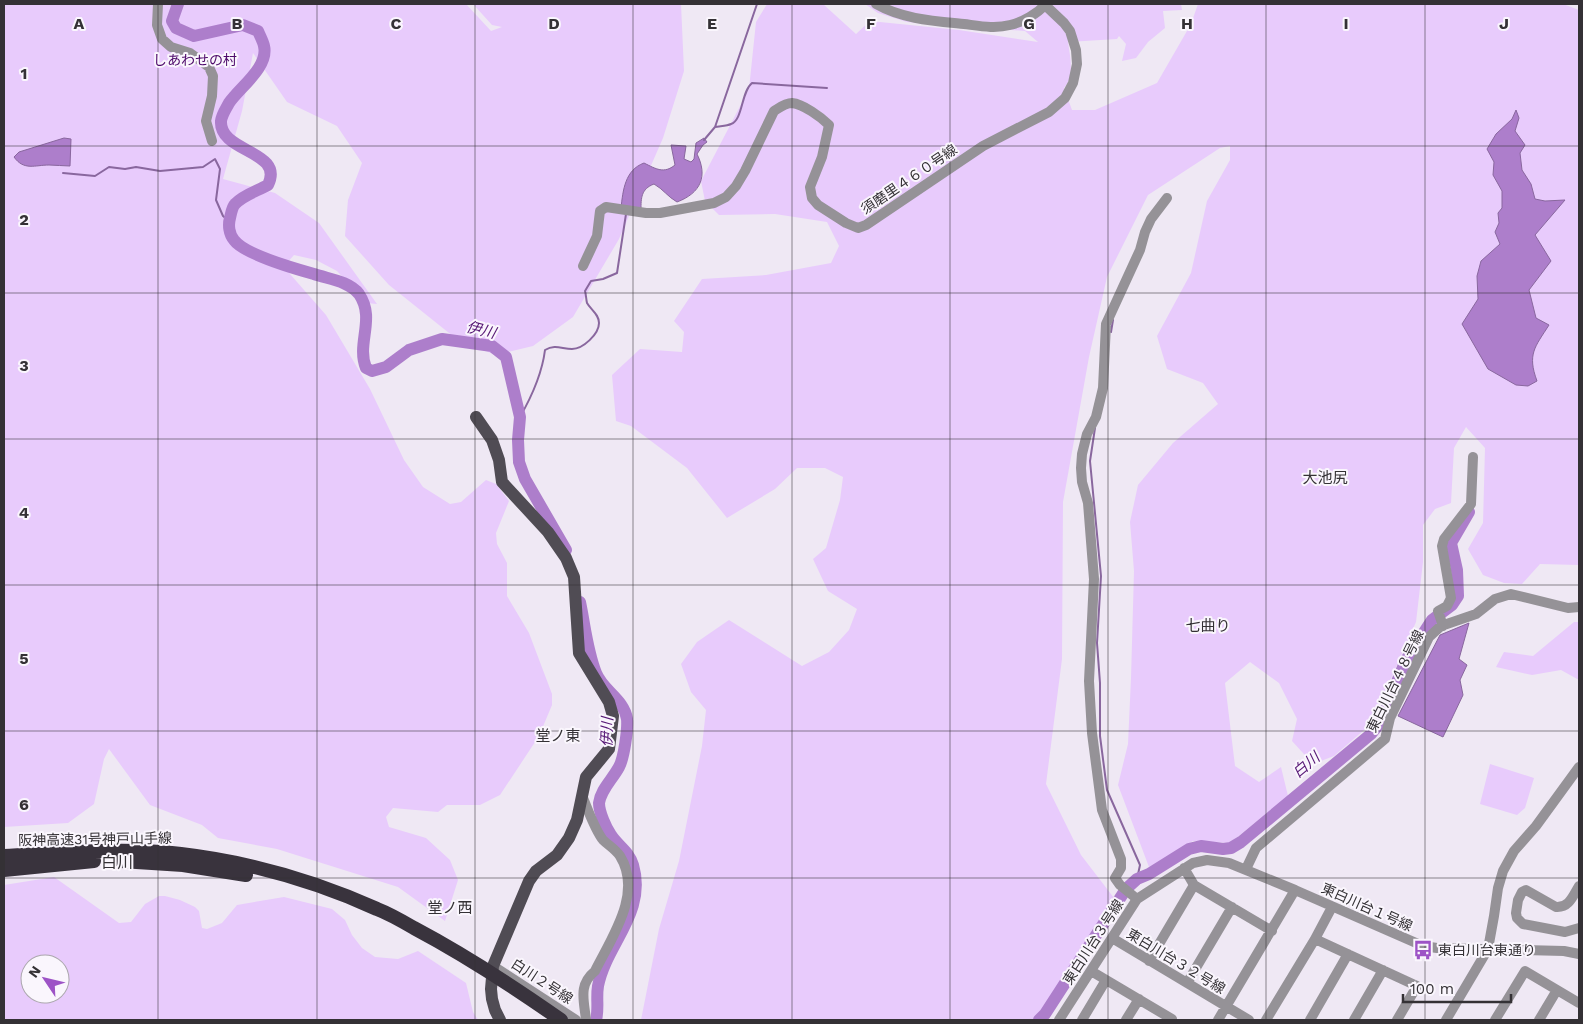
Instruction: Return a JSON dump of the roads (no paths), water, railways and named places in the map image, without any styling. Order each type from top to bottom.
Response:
[{"type":"highway","name":"阪神高速31号神戸山手線","points":[[6,856],[140,852],[180,854],[221,860],[290,876],[379,909],[439,946],[545,1020]]},
{"type":"highway","name":"阪神高速31号神戸山手線","points":[[4,870],[49,864],[106,860],[183,865],[265,879],[329,898],[479,965],[561,1020]]},
{"type":"main road","points":[[476,417],[492,440],[499,460],[502,482],[548,532],[566,558],[574,577],[578,653],[609,702],[613,716],[609,749],[586,777],[577,820],[569,838],[557,855],[536,871],[529,881],[493,966],[492,999],[500,1020]]},
{"type":"street","points":[[158,4],[157,25],[162,39],[171,47],[190,53],[209,66],[213,76],[212,96],[206,121],[212,141]]},
{"type":"street","points":[[876,4],[896,14],[915,18],[994,28],[1024,20],[1035,14],[1045,4]]},
{"type":"street","name":"須磨里４６０号線","points":[[583,266],[598,236],[600,211],[606,207],[660,212],[714,203],[726,197],[736,186],[745,171],[774,111],[782,105],[792,103],[818,115],[829,125],[822,157],[810,187],[812,198],[818,206],[846,223],[858,228],[866,225],[983,146],[1049,112],[1065,98],[1073,83],[1077,64],[1076,50],[1070,31],[1045,4]]},
{"type":"street","points":[[1137,898],[1120,885],[1115,878],[1121,868],[1121,859],[1102,810],[1092,733],[1089,681],[1094,578],[1088,503],[1082,482],[1081,468],[1087,434],[1096,416],[1103,388],[1103,348],[1106,324],[1140,250],[1151,219],[1166,198]]},
{"type":"street","points":[[1443,626],[1438,610],[1447,606],[1451,598],[1442,546],[1444,539],[1471,504],[1473,457]]},
{"type":"street","name":"東白川台４８号線","points":[[1246,869],[1256,848],[1385,739],[1390,718],[1429,637],[1443,626],[1476,614],[1495,599],[1510,594],[1568,608],[1579,607]]},
{"type":"street","points":[[1446,1020],[1488,949],[1498,888],[1503,871],[1514,851],[1536,826],[1579,767]]},
{"type":"street","points":[[583,798],[602,838],[618,854],[626,867],[628,889],[626,908],[595,972],[588,978],[583,990],[586,1020]]},
{"type":"street","name":"東白川台３号線","points":[[1059,1020],[1137,898],[1193,863],[1207,860],[1229,863],[1295,890]]},
{"type":"street","points":[[1184,868],[1194,885],[1272,931]]},
{"type":"street","points":[[1149,961],[1194,885]]},
{"type":"street","points":[[1579,886],[1566,906],[1561,908],[1556,908],[1526,890],[1522,892],[1518,900],[1516,914],[1519,921],[1527,925],[1565,932],[1579,928]]},
{"type":"street","points":[[1218,1020],[1295,890]]},
{"type":"street","name":"東白川台１号線","points":[[1295,890],[1422,946],[1564,951],[1579,954]]},
{"type":"street","points":[[1187,983],[1232,907]]},
{"type":"street","points":[[1266,1020],[1332,907]]},
{"type":"street","name":"東白川台３２号線","points":[[1112,938],[1249,1020]]},
{"type":"street","points":[[1315,939],[1417,986],[1397,1020]]},
{"type":"street","points":[[1310,1020],[1348,954]]},
{"type":"street","name":"白川２号線","points":[[493,966],[576,1020]]},
{"type":"street","points":[[1354,1020],[1383,970]]},
{"type":"street","points":[[1091,971],[1172,1018],[1171,1020]]},
{"type":"street","points":[[1495,1020],[1525,971],[1579,1003]]},
{"type":"street","points":[[1082,1020],[1106,980]]},
{"type":"street","points":[[1539,1020],[1557,990]]},
{"type":"street","points":[[1126,1020],[1139,999]]},
{"type":"waterway","name":"伊川","points":[[178,4],[172,21],[176,28],[194,36],[243,25],[258,31],[264,46],[262,62],[258,69],[229,103],[221,121],[223,132],[230,140],[260,158],[268,165],[271,174],[268,185],[246,196],[234,205],[229,221],[231,235],[234,240],[248,251],[259,256],[338,281],[355,290],[364,303],[366,313],[364,359],[366,368],[372,371],[386,367],[409,350],[442,339],[492,346],[506,357],[520,417],[519,462],[525,479],[566,550]]},
{"type":"waterway","points":[[715,127],[757,4]]},
{"type":"waterway","points":[[704,140],[715,127],[729,125],[735,121],[748,87],[752,83],[827,88]]},
{"type":"waterway","points":[[63,173],[95,176],[109,167],[125,169],[136,167],[160,171],[203,167],[215,159],[220,169],[216,200],[223,216],[229,221]]},
{"type":"waterway","points":[[520,417],[536,385],[542,368],[545,350],[555,347],[576,348],[585,344],[596,332],[599,320],[587,303],[585,291],[591,281],[603,279],[617,273],[626,214]]},
{"type":"waterway","points":[[1111,332],[1113,320]]},
{"type":"waterway","points":[[1095,428],[1090,461],[1101,576],[1097,643],[1100,683],[1100,736],[1107,790],[1140,865],[1137,879]]},
{"type":"waterway","name":"白川","points":[[1039,1020],[1045,1014],[1126,889],[1137,879],[1149,874],[1189,849],[1201,846],[1223,849],[1231,848],[1241,842],[1371,734],[1380,723],[1406,660],[1432,620],[1452,605],[1458,596],[1457,570],[1451,543],[1469,512]]},
{"type":"waterway","name":"伊川","points":[[580,602],[588,647],[596,673],[603,685],[618,700],[627,719],[621,763],[604,789],[599,807],[609,832],[631,860],[636,882],[635,898],[630,913],[602,971],[598,986],[596,1020]]},
{"type":"place","name":"東白川台東通り","points":[[1423,950]]},
{"type":"district","name":"大池尻","points":[[1325,478]]},
{"type":"district","name":"七曲り","points":[[1208,626]]},
{"type":"district","name":"堂ノ東","points":[[558,736]]},
{"type":"district","name":"白川","points":[[117,862]]},
{"type":"district","name":"堂ノ西","points":[[450,908]]},
{"type":"park label","name":"しあわせの村","points":[[195,60]]}]
